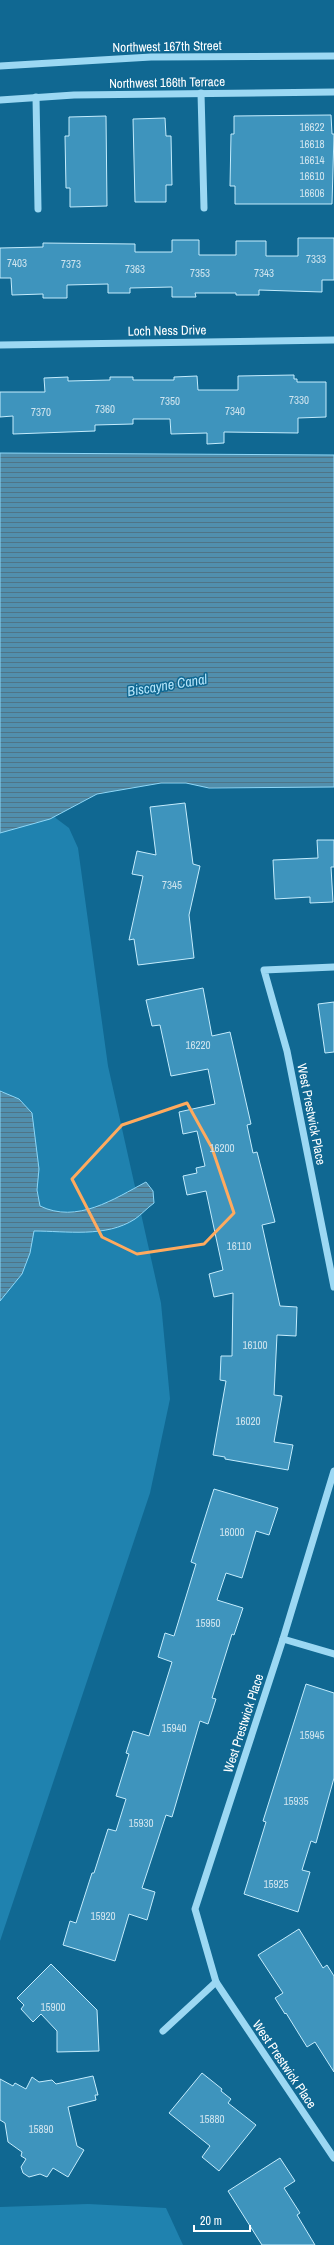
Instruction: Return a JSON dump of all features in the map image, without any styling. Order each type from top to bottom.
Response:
[{"type":"street","name":"Northwest 167th Street","points":[[0,66],[151,57],[334,56]]},
{"type":"street","name":"Northwest 166th Terrace","points":[[0,100],[36,97],[201,93],[334,92]]},
{"type":"street","points":[[201,93],[204,208]]},
{"type":"street","points":[[36,97],[38,209]]},
{"type":"street","name":"Loch Ness Drive","points":[[0,345],[334,340]]},
{"type":"street","name":"West Prestwick Place","points":[[334,967],[264,970],[287,1051],[334,1287]]},
{"type":"street","name":"West Prestwick Place","points":[[334,1471],[283,1639],[195,1908],[216,1982],[334,2158]]},
{"type":"street","points":[[283,1639],[334,1654]]},
{"type":"street","points":[[163,2031],[216,1982]]},
{"type":"highlighted area","points":[[187,1103],[212,1148],[234,1213],[204,1244],[137,1254],[102,1237],[72,1179],[122,1125]]},
{"type":"shaded area","points":[[0,800],[37,804],[69,828],[78,848],[108,1066],[161,1303],[170,1399],[150,1493],[0,1941]]},
{"type":"shaded area","points":[[88,2204],[166,2208],[183,2245],[0,2245],[0,2207]]},
{"type":"water","name":"Biscayne Canal","points":[[0,453],[334,455],[334,787],[209,788],[186,783],[161,783],[97,794],[50,819],[0,833]]},
{"type":"water","points":[[0,1091],[19,1099],[32,1113],[39,1169],[37,1190],[40,1206],[54,1211],[81,1211],[108,1202],[146,1182],[153,1191],[154,1203],[135,1219],[124,1225],[111,1229],[86,1232],[34,1231],[30,1253],[22,1274],[0,1301]]},
{"type":"building","points":[[331,115],[332,134],[334,134],[332,204],[235,204],[235,186],[230,186],[231,134],[234,134],[234,116]]},
{"type":"building","points":[[106,116],[107,206],[70,207],[70,188],[66,188],[65,136],[69,136],[69,117]]},
{"type":"building","points":[[165,118],[166,136],[171,136],[172,185],[166,185],[166,202],[135,202],[133,119]]},
{"type":"building","points":[[298,238],[334,238],[334,280],[322,280],[322,292],[259,290],[259,295],[236,295],[236,293],[195,293],[196,297],[172,297],[172,287],[130,288],[130,293],[108,293],[108,284],[67,285],[67,298],[43,298],[43,294],[12,295],[11,278],[0,278],[0,248],[43,247],[43,243],[135,244],[135,252],[172,252],[172,240],[199,240],[199,255],[236,255],[236,241],[266,241],[266,256],[298,256]]},
{"type":"building","points":[[294,375],[294,379],[297,379],[297,382],[326,382],[326,417],[298,418],[298,433],[224,432],[224,443],[207,444],[207,433],[171,434],[170,419],[133,419],[133,424],[95,425],[95,431],[13,434],[13,416],[0,417],[0,392],[45,392],[44,378],[68,377],[68,381],[110,380],[110,377],[133,377],[133,380],[174,380],[174,377],[197,376],[198,390],[238,390],[238,376]]},
{"type":"building","points":[[185,803],[193,864],[200,866],[189,915],[194,958],[138,965],[134,939],[129,940],[143,876],[132,874],[137,851],[156,855],[150,807]]},
{"type":"building","points":[[317,840],[334,840],[334,867],[331,867],[333,902],[310,903],[310,897],[275,899],[273,860],[318,858]]},
{"type":"building","points":[[203,988],[212,1036],[230,1032],[251,1124],[247,1125],[253,1153],[257,1152],[275,1222],[262,1225],[280,1306],[297,1307],[296,1336],[277,1335],[274,1395],[282,1396],[274,1442],[293,1445],[288,1470],[225,1459],[225,1457],[213,1455],[226,1381],[220,1380],[221,1356],[232,1356],[233,1293],[214,1297],[209,1274],[223,1270],[206,1191],[187,1195],[183,1176],[197,1173],[196,1168],[205,1166],[197,1131],[183,1134],[179,1112],[215,1104],[208,1069],[171,1076],[160,1025],[152,1026],[146,1000]]},
{"type":"building","points":[[334,1002],[334,1052],[325,1053],[318,1004]]},
{"type":"building","points":[[214,1489],[278,1508],[269,1535],[256,1531],[242,1578],[226,1573],[217,1600],[243,1608],[234,1635],[232,1634],[212,1698],[216,1699],[208,1724],[200,1721],[172,1817],[166,1815],[142,1888],[155,1892],[147,1920],[129,1914],[115,1961],[63,1945],[70,1921],[76,1923],[108,1829],[116,1831],[126,1799],[116,1796],[129,1754],[126,1753],[133,1731],[149,1736],[172,1662],[158,1657],[165,1633],[174,1636],[196,1564],[191,1562]]},
{"type":"building","points":[[306,1684],[334,1693],[334,1778],[316,1843],[311,1841],[302,1870],[310,1872],[298,1912],[244,1894],[266,1822],[263,1821]]},
{"type":"building","points":[[299,1929],[323,1968],[327,1965],[334,1976],[334,2072],[315,2042],[307,2047],[286,2013],[285,2014],[275,1998],[283,1993],[258,1955]]},
{"type":"building","points":[[51,1964],[97,2010],[99,2051],[57,2052],[57,2031],[41,2014],[33,2022],[21,2009],[24,2005],[17,1998]]},
{"type":"building","points":[[202,2073],[222,2089],[221,2091],[231,2099],[228,2103],[256,2125],[219,2171],[202,2157],[210,2146],[169,2113]]},
{"type":"building","points":[[93,2076],[98,2095],[95,2095],[96,2100],[68,2107],[77,2146],[84,2150],[68,2177],[53,2168],[47,2177],[40,2174],[29,2177],[23,2173],[21,2167],[26,2159],[21,2156],[22,2152],[8,2142],[5,2123],[0,2120],[0,2079],[13,2086],[15,2083],[26,2089],[32,2077],[39,2082],[52,2080],[56,2084]]},
{"type":"building","points":[[280,2158],[295,2181],[284,2188],[300,2213],[297,2215],[315,2245],[262,2245],[228,2191]]}]
